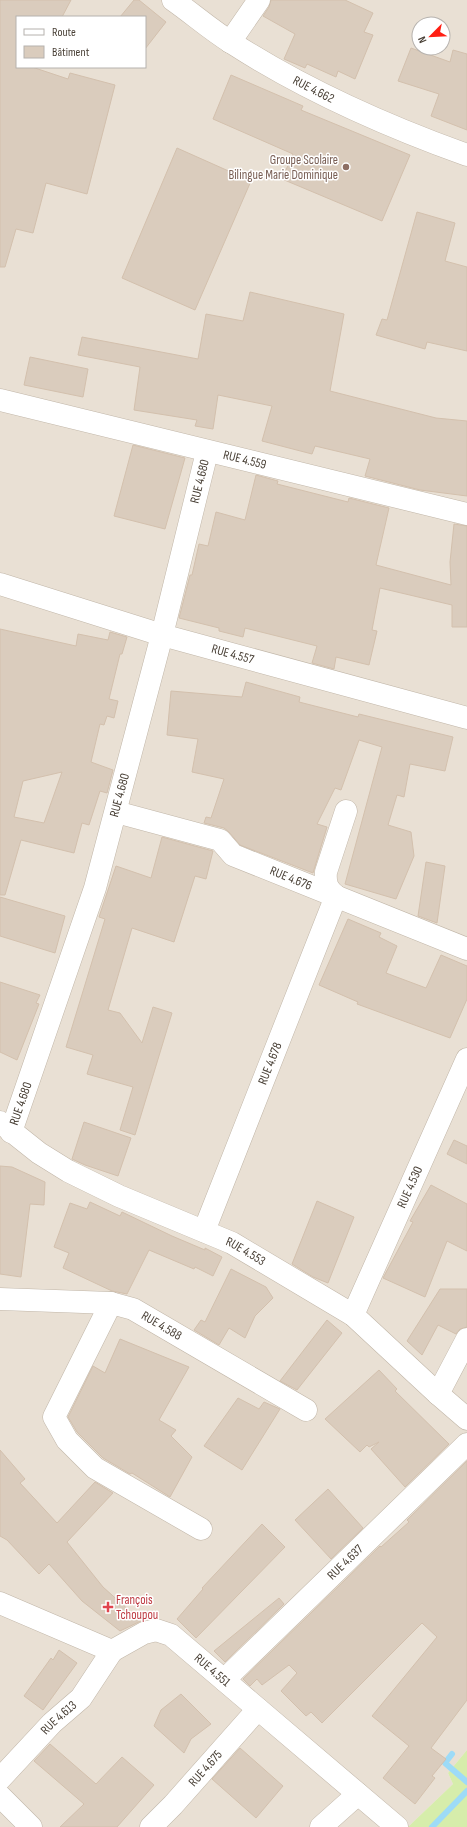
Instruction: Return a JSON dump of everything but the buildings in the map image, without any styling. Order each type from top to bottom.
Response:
[{"type":"street","name":"RUE 4.662","points":[[173,0],[230,42],[288,77],[411,135],[467,155]]},
{"type":"street","points":[[230,42],[259,0]]},
{"type":"street","name":"RUE 4.559","points":[[0,400],[207,452],[467,514]]},
{"type":"street","name":"RUE 4.680","points":[[5,1127],[96,888],[162,635],[207,452]]},
{"type":"street","name":"RUE 4.557","points":[[0,584],[162,635],[467,718]]},
{"type":"street","points":[[336,896],[329,891],[325,882],[326,872],[346,811]]},
{"type":"street","name":"RUE 4.676","points":[[116,812],[220,840],[233,855],[467,950]]},
{"type":"street","name":"RUE 4.678","points":[[204,1231],[336,896]]},
{"type":"street","name":"RUE 4.530","points":[[353,1315],[467,1059]]},
{"type":"street","name":"RUE 4.553","points":[[5,1127],[39,1154],[68,1171],[119,1196],[232,1242],[261,1258],[353,1315],[467,1419]]},
{"type":"street","name":"RUE 4.588","points":[[0,1299],[111,1303],[133,1309],[306,1410]]},
{"type":"street","points":[[111,1303],[54,1417],[67,1440],[95,1468],[201,1529]]},
{"type":"street","points":[[438,1394],[467,1339]]},
{"type":"street","name":"RUE 4.637","points":[[224,1680],[467,1444]]},
{"type":"street","points":[[0,1603],[112,1651]]},
{"type":"street","name":"RUE 4.551","points":[[112,1651],[144,1633],[156,1630],[170,1635],[397,1827]]},
{"type":"street","name":"RUE 4.613","points":[[0,1779],[52,1723],[81,1698],[112,1651]]},
{"type":"street","name":"RUE 4.675","points":[[151,1827],[173,1805],[258,1709]]},
{"type":"street","points":[[321,1827],[358,1794]]},
{"type":"street","points":[[0,1796],[31,1827]]},
{"type":"shaded area","points":[[0,0],[467,0],[467,1750],[448,1773],[453,1784],[408,1827],[0,1827]]},
{"type":"green space","points":[[467,1750],[467,1827],[408,1827],[453,1784],[448,1773]]},
{"type":"waterway","points":[[452,1754],[445,1763],[467,1782]]},
{"type":"waterway","points":[[432,1827],[467,1791]]},
{"type":"place","name":"Groupe Scolaire Bilingue Marie Dominique","points":[[346,167]]},
{"type":"place","name":"François Tchoupou","points":[[108,1607]]}]
